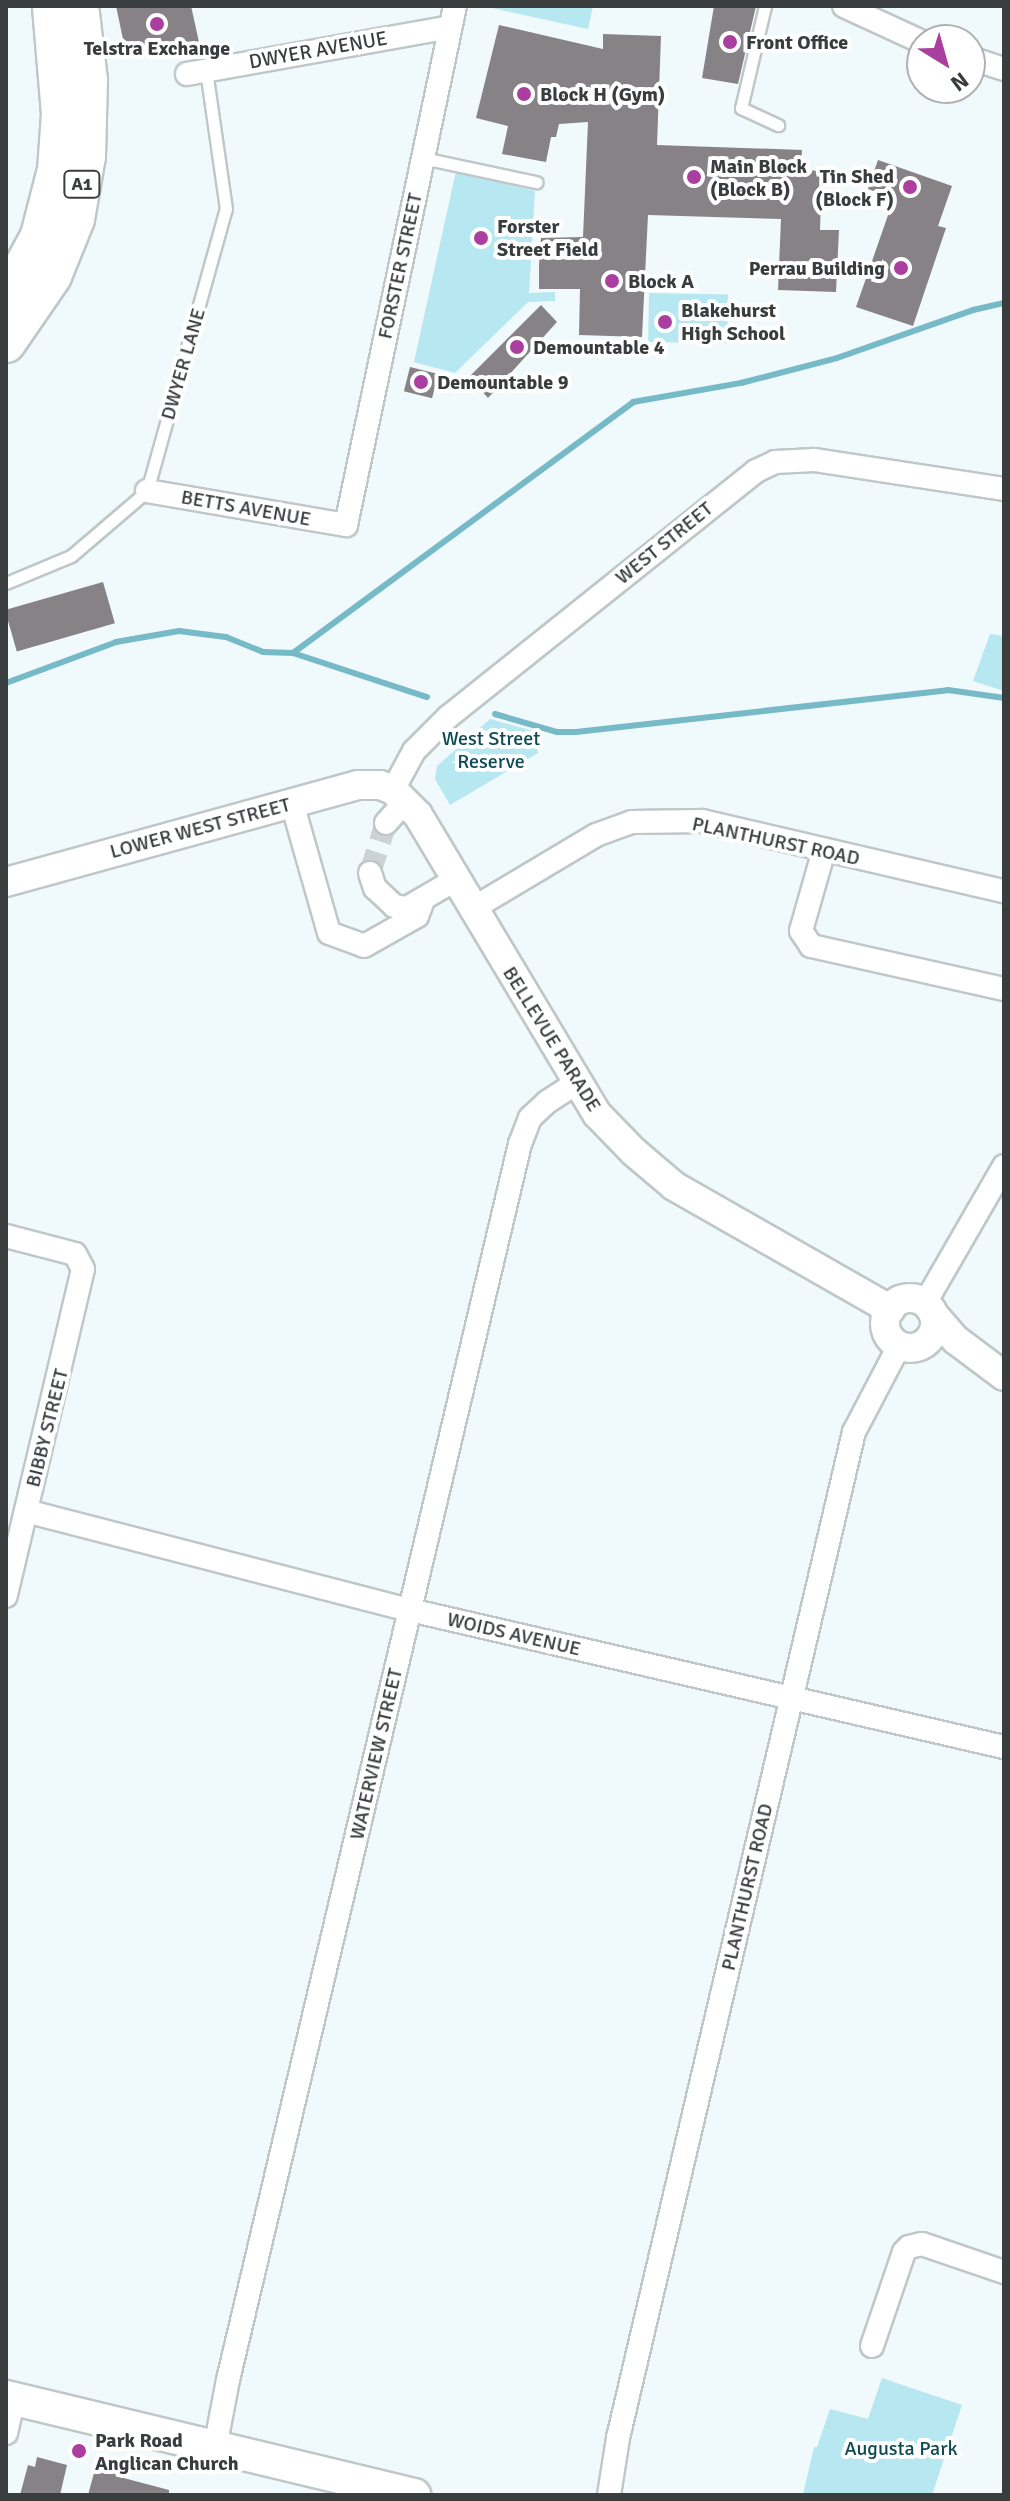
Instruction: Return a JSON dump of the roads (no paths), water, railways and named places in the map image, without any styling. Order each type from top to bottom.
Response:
[{"type":"highway","name":"A1","points":[[6,299],[40,236],[57,170],[61,114],[52,6]]},
{"type":"highway","name":"A1","points":[[6,343],[52,276],[75,219],[86,156],[88,80],[79,6]]},
{"type":"main road","points":[[10,2398],[414,2495]]},
{"type":"street","points":[[844,6],[906,35]]},
{"type":"street","name":"DWYER AVENUE","points":[[196,72],[452,17]]},
{"type":"street","name":"FORSTER STREET","points":[[346,525],[452,17]]},
{"type":"street","name":"WEST STREET","points":[[386,823],[400,796],[414,751],[437,726],[756,471],[775,462],[815,460],[1004,489]]},
{"type":"street","name":"BETTS AVENUE","points":[[147,491],[346,525]]},
{"type":"street","name":"LOWER WEST STREET","points":[[6,882],[358,785],[380,785],[400,796]]},
{"type":"street","name":"BELLEVUE PARADE","points":[[400,796],[455,880],[576,1083],[597,1114],[624,1143],[674,1186],[890,1309]]},
{"type":"street","points":[[292,803],[329,933],[364,946],[417,916],[424,898]]},
{"type":"street","name":"PLANTHURST ROAD","points":[[472,909],[596,835],[632,822],[702,821],[1004,891]]},
{"type":"street","points":[[824,850],[801,931],[811,946],[1004,989]]},
{"type":"street","points":[[370,873],[375,888],[394,906],[407,908],[455,880]]},
{"type":"street","name":"WATERVIEW STREET","points":[[215,2448],[228,2380],[520,1144],[530,1118],[547,1102],[576,1083]]},
{"type":"street","points":[[909,1346],[932,1335],[930,1309],[1004,1166]]},
{"type":"street","name":"BIBBY STREET","points":[[6,1236],[70,1252],[80,1259],[80,1290],[6,1596]]},
{"type":"street","points":[[907,1298],[930,1309],[956,1340],[999,1372],[909,1346],[886,1329],[890,1309],[907,1298]]},
{"type":"street","name":"PLANTHURST ROAD","points":[[609,2495],[618,2438],[854,1432],[909,1346]]},
{"type":"street","name":"WOIDS AVENUE","points":[[26,1511],[410,1610],[1004,1747]]},
{"type":"street","points":[[872,2346],[904,2252],[909,2247],[922,2244],[1004,2272]]},
{"type":"street","points":[[6,2433],[10,2398]]},
{"type":"street","name":"PLANTHURST ROAD","points":[[597,2495],[618,2438]]},
{"type":"lane","points":[[765,6],[741,108],[778,125]]},
{"type":"lane","name":"DWYER LANE","points":[[147,491],[226,209],[196,72]]},
{"type":"lane","points":[[423,158],[536,182]]},
{"type":"lane","points":[[6,583],[71,556],[147,491]]},
{"type":"waterway","points":[[293,653],[633,402],[741,383],[837,358],[973,310],[1004,303]]},
{"type":"waterway","points":[[6,683],[116,642],[179,631],[226,637],[263,652],[293,653],[427,697]]},
{"type":"waterway","points":[[495,714],[557,732],[576,732],[948,690],[1004,698]]},
{"type":"tunnel","points":[[370,873],[386,823]]},
{"type":"place","name":"Telstra Exchange","points":[[157,24]]},
{"type":"place","name":"Front Office","points":[[730,42]]},
{"type":"place","name":"Block H (Gym)","points":[[524,94]]},
{"type":"place","name":"Main Block (Block B)","points":[[694,177]]},
{"type":"place","name":"Tin Shed (Block F)","points":[[910,187]]},
{"type":"place","name":"Forster Street Field","points":[[481,238]]},
{"type":"place","name":"Perrau Building","points":[[901,268]]},
{"type":"place","name":"Block A","points":[[612,281]]},
{"type":"place","name":"Blakehurst High School","points":[[665,322]]},
{"type":"place","name":"Demountable 4","points":[[517,347]]},
{"type":"place","name":"Demountable 9","points":[[421,382]]},
{"type":"place","name":"Park Road Anglican Church","points":[[79,2451]]},
{"type":"park label","name":"West Street Reserve","points":[[491,750]]},
{"type":"park label","name":"Augusta Park","points":[[901,2448]]}]
